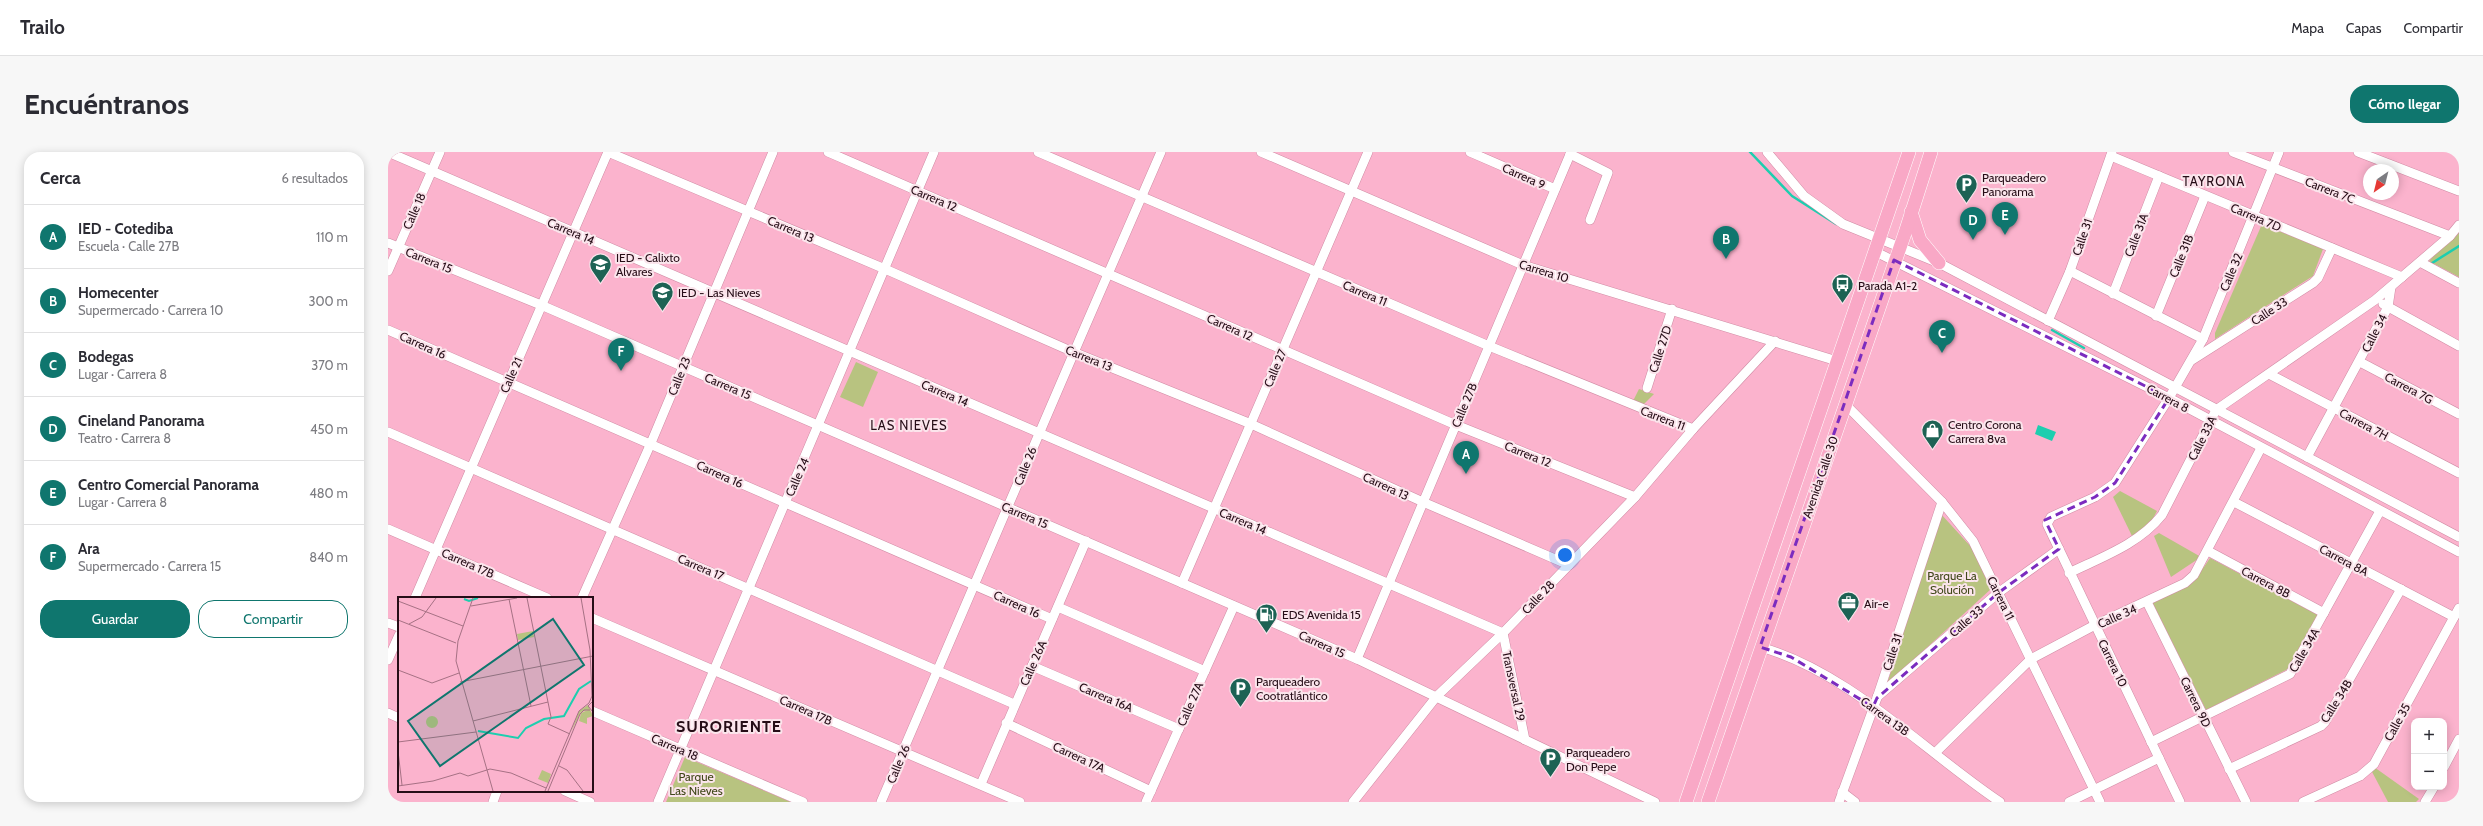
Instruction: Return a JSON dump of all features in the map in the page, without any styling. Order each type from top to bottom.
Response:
[{"type":"highway","name":"Avenida Calle 30","points":[[1686,802],[1909,152]]},
{"type":"highway","name":"Avenida Calle 30","points":[[1708,802],[1931,152]]},
{"type":"highway","points":[[1911,212],[1920,240],[1938,263]]},
{"type":"street","name":"Carrera 14","points":[[388,152],[1503,633]]},
{"type":"street","name":"Calle 18","points":[[388,271],[440,152]]},
{"type":"street","name":"Carrera 13","points":[[608,152],[886,269],[1073,352],[1251,424],[1423,502],[1569,565]]},
{"type":"street","name":"Calle 21","points":[[415,597],[507,382],[608,152]]},
{"type":"street","name":"Calle 23","points":[[582,597],[651,443],[772,152]]},
{"type":"street","name":"Carrera 12","points":[[828,152],[1456,425],[1635,497]]},
{"type":"street","name":"Calle 24","points":[[658,802],[785,503],[820,426],[934,152]]},
{"type":"street","name":"Carrera 11","points":[[1038,152],[1489,346],[1693,429]]},
{"type":"street","name":"Calle 26","points":[[881,802],[975,586],[1038,432],[1161,152]]},
{"type":"street","name":"Carrera 10","points":[[1261,152],[1523,265],[1672,309],[1838,361]]},
{"type":"street","name":"Calle 27","points":[[1182,583],[1368,152]]},
{"type":"street","name":"Carrera 9","points":[[1470,152],[1555,189]]},
{"type":"street","name":"Carrera 8","points":[[1767,152],[1804,196],[1817,207],[1843,224],[1880,237],[1938,263],[2459,537]]},
{"type":"street","name":"Carrera 7C","points":[[2233,152],[2450,236]]},
{"type":"street","name":"Calle 32","points":[[2175,388],[2203,339],[2254,217],[2279,152]]},
{"type":"street","points":[[2358,152],[2375,155],[2459,191]]},
{"type":"street","name":"Calle 27B","points":[[1357,659],[1571,153]]},
{"type":"street","points":[[1571,153],[1607,171],[1608,175],[1590,220]]},
{"type":"street","name":"Carrera 7D","points":[[2111,154],[2254,217],[2402,277]]},
{"type":"street","name":"Calle 31","points":[[2048,321],[2070,271],[2111,154]]},
{"type":"street","name":"Calle 31A","points":[[2113,294],[2159,176]]},
{"type":"street","name":"Calle 31B","points":[[2156,316],[2205,196]]},
{"type":"street","points":[[2391,287],[2450,236],[2459,225]]},
{"type":"street","name":"Carrera 15","points":[[388,243],[541,306],[1357,659],[1437,696],[1655,802]]},
{"type":"street","name":"Calle 33","points":[[2191,361],[2313,283],[2318,278],[2332,248]]},
{"type":"street","name":"Carrera 8","points":[[1874,251],[2169,398],[2210,422],[2459,552]]},
{"type":"street","points":[[2420,262],[2459,283]]},
{"type":"street","points":[[2070,271],[2203,339]]},
{"type":"street","name":"Calle 33A","points":[[2069,573],[2135,540],[2152,528],[2162,515],[2216,410],[2270,374],[2375,300],[2391,287]]},
{"type":"street","name":"Calle 34","points":[[2307,457],[2360,362],[2388,307],[2391,287]]},
{"type":"street","points":[[2375,300],[2459,346]]},
{"type":"street","name":"Calle 27D","points":[[1647,388],[1672,309]]},
{"type":"street","name":"Carrera 16","points":[[388,330],[651,443],[1052,619]]},
{"type":"street","name":"Calle 28","points":[[1353,802],[1437,696],[1503,633],[1635,497],[1693,429],[1775,341]]},
{"type":"street","name":"Carrera 7G","points":[[2360,362],[2459,414]]},
{"type":"street","name":"Carrera 7H","points":[[2270,374],[2459,474]]},
{"type":"street","points":[[2169,398],[2175,388]]},
{"type":"street","name":"Carrera 10","points":[[2169,398],[2114,483],[2095,497],[2051,517],[2047,524],[2069,573],[2180,802]]},
{"type":"street","name":"Carrera 11","points":[[1845,404],[1942,502],[1973,541],[2100,802]]},
{"type":"street","name":"Carrera 17","points":[[388,432],[1014,704]]},
{"type":"street","name":"Calle 34","points":[[1935,754],[2031,659],[2095,625],[2185,583],[2194,576],[2262,448]]},
{"type":"street","name":"Calle 31","points":[[1839,802],[1877,698],[1942,502]]},
{"type":"street","name":"Carrera 8A","points":[[2234,502],[2454,617]]},
{"type":"street","name":"Calle 34A","points":[[2151,742],[2290,674],[2352,564],[2380,510]]},
{"type":"street","name":"Carrera 17B","points":[[388,528],[545,597]]},
{"type":"street","name":"Calle 26A","points":[[980,784],[1086,542]]},
{"type":"street","name":"Calle 33","points":[[1877,698],[1998,593],[2058,549]]},
{"type":"street","name":"Carrera 8B","points":[[2208,551],[2324,613]]},
{"type":"street","name":"Calle 34B","points":[[2229,769],[2321,726],[2325,722],[2401,589]]},
{"type":"street","name":"Carrera 9D","points":[[2147,602],[2246,802]]},
{"type":"street","name":"Calle 27A","points":[[1146,802],[1234,606]]},
{"type":"street","name":"Carrera 16","points":[[1058,607],[1205,671]]},
{"type":"street","name":"Calle 35","points":[[2303,802],[2360,776],[2374,764],[2459,608]]},
{"type":"street","name":"Carrera 17B","points":[[593,618],[1020,802]]},
{"type":"street","points":[[388,622],[398,627]]},
{"type":"street","name":"Transversal 29","points":[[1503,633],[1525,740]]},
{"type":"street","points":[[388,660],[398,637]]},
{"type":"street","name":"Carrera 13B","points":[[1760,647],[1801,662],[1873,707],[2000,802]]},
{"type":"street","name":"Carrera 16A","points":[[1032,666],[1179,729]]},
{"type":"street","name":"Carrera 18","points":[[593,711],[802,802]]},
{"type":"street","points":[[388,713],[398,718]]},
{"type":"street","name":"Carrera 17A","points":[[1006,723],[1151,791]]},
{"type":"street","points":[[2447,763],[2456,752],[2459,739]]},
{"type":"street","points":[[2069,802],[2159,758]]},
{"type":"street","points":[[2428,801],[2433,790]]},
{"type":"street","points":[[493,802],[497,792]]},
{"type":"street","points":[[567,792],[590,802]]},
{"type":"street","points":[[1842,792],[1855,802]]},
{"type":"highlighted area","points":[[1894,260],[2169,398],[2115,483],[2095,497],[2045,520],[2059,549],[1998,593],[1877,698],[1873,707],[1791,657],[1760,647]]},
{"type":"green space","points":[[2262,224],[2323,249],[2313,276],[2215,339],[2215,333]]},
{"type":"green space","points":[[2459,228],[2459,277],[2429,261]]},
{"type":"green space","points":[[856,362],[878,372],[863,407],[840,397]]},
{"type":"green space","points":[[1639,389],[1654,394],[1643,405],[1633,401]]},
{"type":"green space","points":[[2120,491],[2157,511],[2150,524],[2132,536],[2113,497]]},
{"type":"green space","name":"Parque La Solución","points":[[1940,513],[1973,549],[1991,589],[1887,684]]},
{"type":"green space","points":[[2159,533],[2201,557],[2171,577],[2154,536]]},
{"type":"green space","points":[[2210,558],[2318,615],[2288,669],[2206,710],[2150,598],[2204,567]]},
{"type":"green space","name":"Parque Las Nieves","points":[[685,757],[791,802],[666,802]]},
{"type":"green space","points":[[2374,767],[2419,799],[2416,802],[2388,802],[2371,770]]},
{"type":"shaded area","points":[[2038,425],[2056,432],[2052,441],[2035,434]]},
{"type":"waterway","points":[[1750,152],[1792,196],[1836,224]]},
{"type":"waterway","points":[[2429,265],[2459,246]]},
{"type":"waterway","points":[[2052,330],[2084,348]]},
{"type":"place","name":"Parqueadero Panorama","points":[[1967,204]]},
{"type":"place","name":"Centro Comercial Panorama","points":[[2005,235]]},
{"type":"place","name":"Cineland Panorama","points":[[1973,240]]},
{"type":"place","name":"Homecenter","points":[[1726,259]]},
{"type":"place","name":"IED - Calixto Alvares","points":[[600,284]]},
{"type":"place","name":"Parada A1-2","points":[[1843,304]]},
{"type":"place","name":"IED - Las Nieves","points":[[663,312]]},
{"type":"place","name":"Bodegas","points":[[1942,353]]},
{"type":"place","name":"Ara","points":[[621,371]]},
{"type":"place","name":"Centro Corona Carrera 8va","points":[[1933,450]]},
{"type":"place","name":"IED - Cotediba","points":[[1466,474]]},
{"type":"place","name":"Air-e","points":[[1849,622]]},
{"type":"place","name":"EDS Avenida 15","points":[[1267,634]]},
{"type":"place","name":"Parqueadero Cootratlántico","points":[[1241,708]]},
{"type":"place","name":"Parqueadero Don Pepe","points":[[1551,778]]},
{"type":"district","name":"TAYRONA","points":[[2214,181]]},
{"type":"district","name":"LAS NIEVES","points":[[909,425]]},
{"type":"district","name":"SURORIENTE","points":[[729,726]]}]
